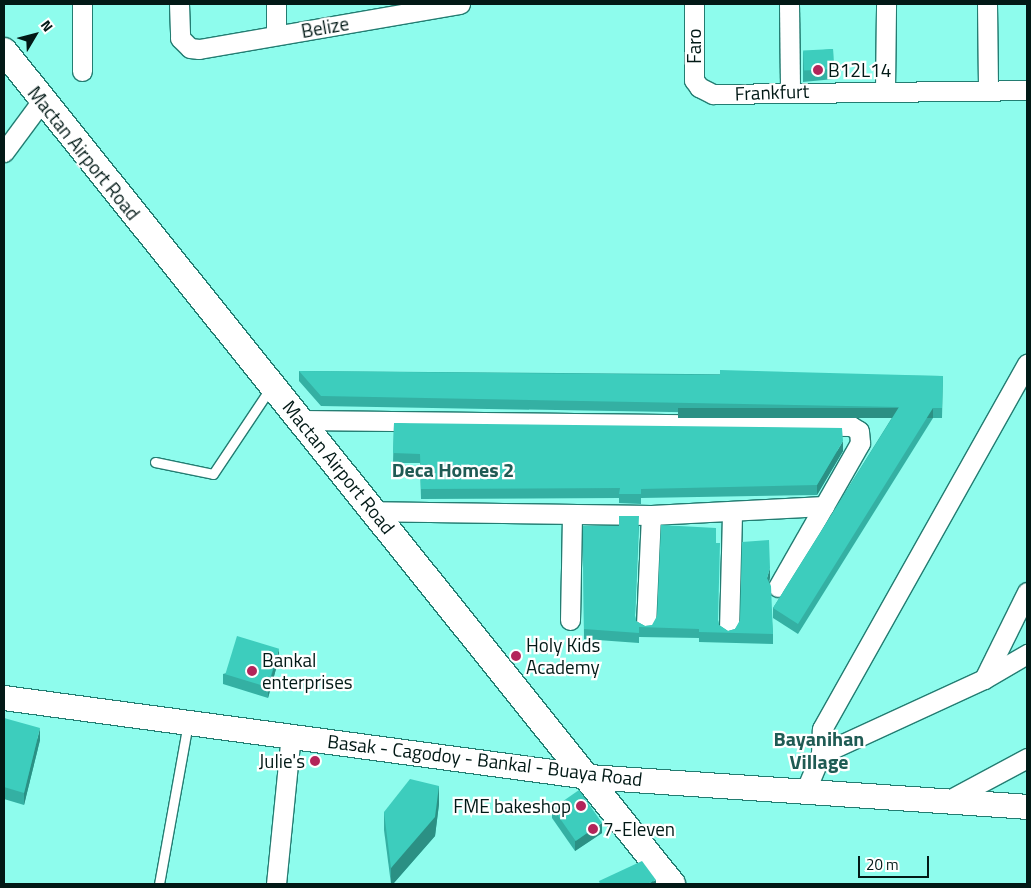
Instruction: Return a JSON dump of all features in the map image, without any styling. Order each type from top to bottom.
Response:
[{"type":"main road","name":"Mactan Airport Road","points":[[4,51],[41,102],[272,384],[589,777],[672,884]]},
{"type":"street","points":[[82,4],[82,72]]},
{"type":"street","name":"Belize","points":[[179,4],[180,38],[190,48],[276,35],[374,11],[460,4]]},
{"type":"street","points":[[276,4],[276,35]]},
{"type":"street","name":"Faro","points":[[694,4],[694,80],[699,87]]},
{"type":"street","points":[[789,4],[790,91]]},
{"type":"street","points":[[885,90],[886,4]]},
{"type":"street","points":[[987,4],[988,90]]},
{"type":"street","name":"Frankfurt","points":[[699,87],[713,94],[790,91],[1027,90]]},
{"type":"street","points":[[4,152],[41,102]]},
{"type":"street","points":[[805,792],[821,754],[822,729],[1023,386],[1027,364]]},
{"type":"street","points":[[301,420],[851,426],[860,431],[860,443],[778,587]]},
{"type":"street","points":[[374,511],[572,515],[732,512],[824,506]]},
{"type":"street","points":[[729,630],[732,512]]},
{"type":"street","points":[[646,625],[651,514]]},
{"type":"street","points":[[570,620],[572,515]]},
{"type":"street","points":[[984,679],[1027,592]]},
{"type":"street","points":[[821,754],[984,679],[1027,654]]},
{"type":"street","name":"Basak - Cagodoy - Bankal - Buaya Road","points":[[4,698],[291,735],[589,777],[1027,807]]},
{"type":"street","points":[[276,884],[291,735]]},
{"type":"street","points":[[945,802],[1027,758]]},
{"type":"lane","points":[[155,462],[213,474],[272,384]]},
{"type":"lane","points":[[159,884],[188,722]]},
{"type":"building","points":[[833,49],[834,69],[804,71],[803,51]]},
{"type":"building","points":[[720,370],[943,376],[942,408],[933,408],[798,624],[773,608],[899,407],[321,396],[299,371],[720,375]]},
{"type":"building","points":[[394,423],[842,428],[843,441],[817,485],[641,489],[641,494],[619,494],[620,488],[421,489],[420,454],[393,453]]},
{"type":"building","points":[[619,516],[639,516],[636,621],[645,626],[652,625],[657,616],[661,525],[716,528],[716,543],[720,543],[719,625],[728,631],[735,629],[740,620],[742,542],[769,540],[770,568],[767,578],[771,586],[773,634],[699,632],[699,629],[639,627],[639,633],[584,629],[583,526],[619,526]]},
{"type":"building","name":"Bankal enterprises","points":[[237,636],[279,649],[267,687],[225,674]]},
{"type":"building","points":[[4,718],[40,728],[24,793],[4,787]]},
{"type":"building","points":[[410,779],[439,786],[435,817],[391,868],[384,812]]},
{"type":"building","points":[[579,790],[602,823],[576,841],[553,808]]},
{"type":"building","points":[[642,861],[656,880],[647,884],[600,884],[599,881]]},
{"type":"place","name":"B12L14","points":[[818,70]]},
{"type":"place","name":"Holy Kids Academy","points":[[516,656]]},
{"type":"place","name":"Bankal enterprises","points":[[252,671]]},
{"type":"place","name":"Julie's","points":[[315,761]]},
{"type":"place","name":"FME bakeshop","points":[[581,806]]},
{"type":"place","name":"7-Eleven","points":[[593,829]]},
{"type":"district","name":"Deca Homes 2","points":[[453,469]]},
{"type":"district","name":"Bayanihan Village","points":[[819,750]]}]
